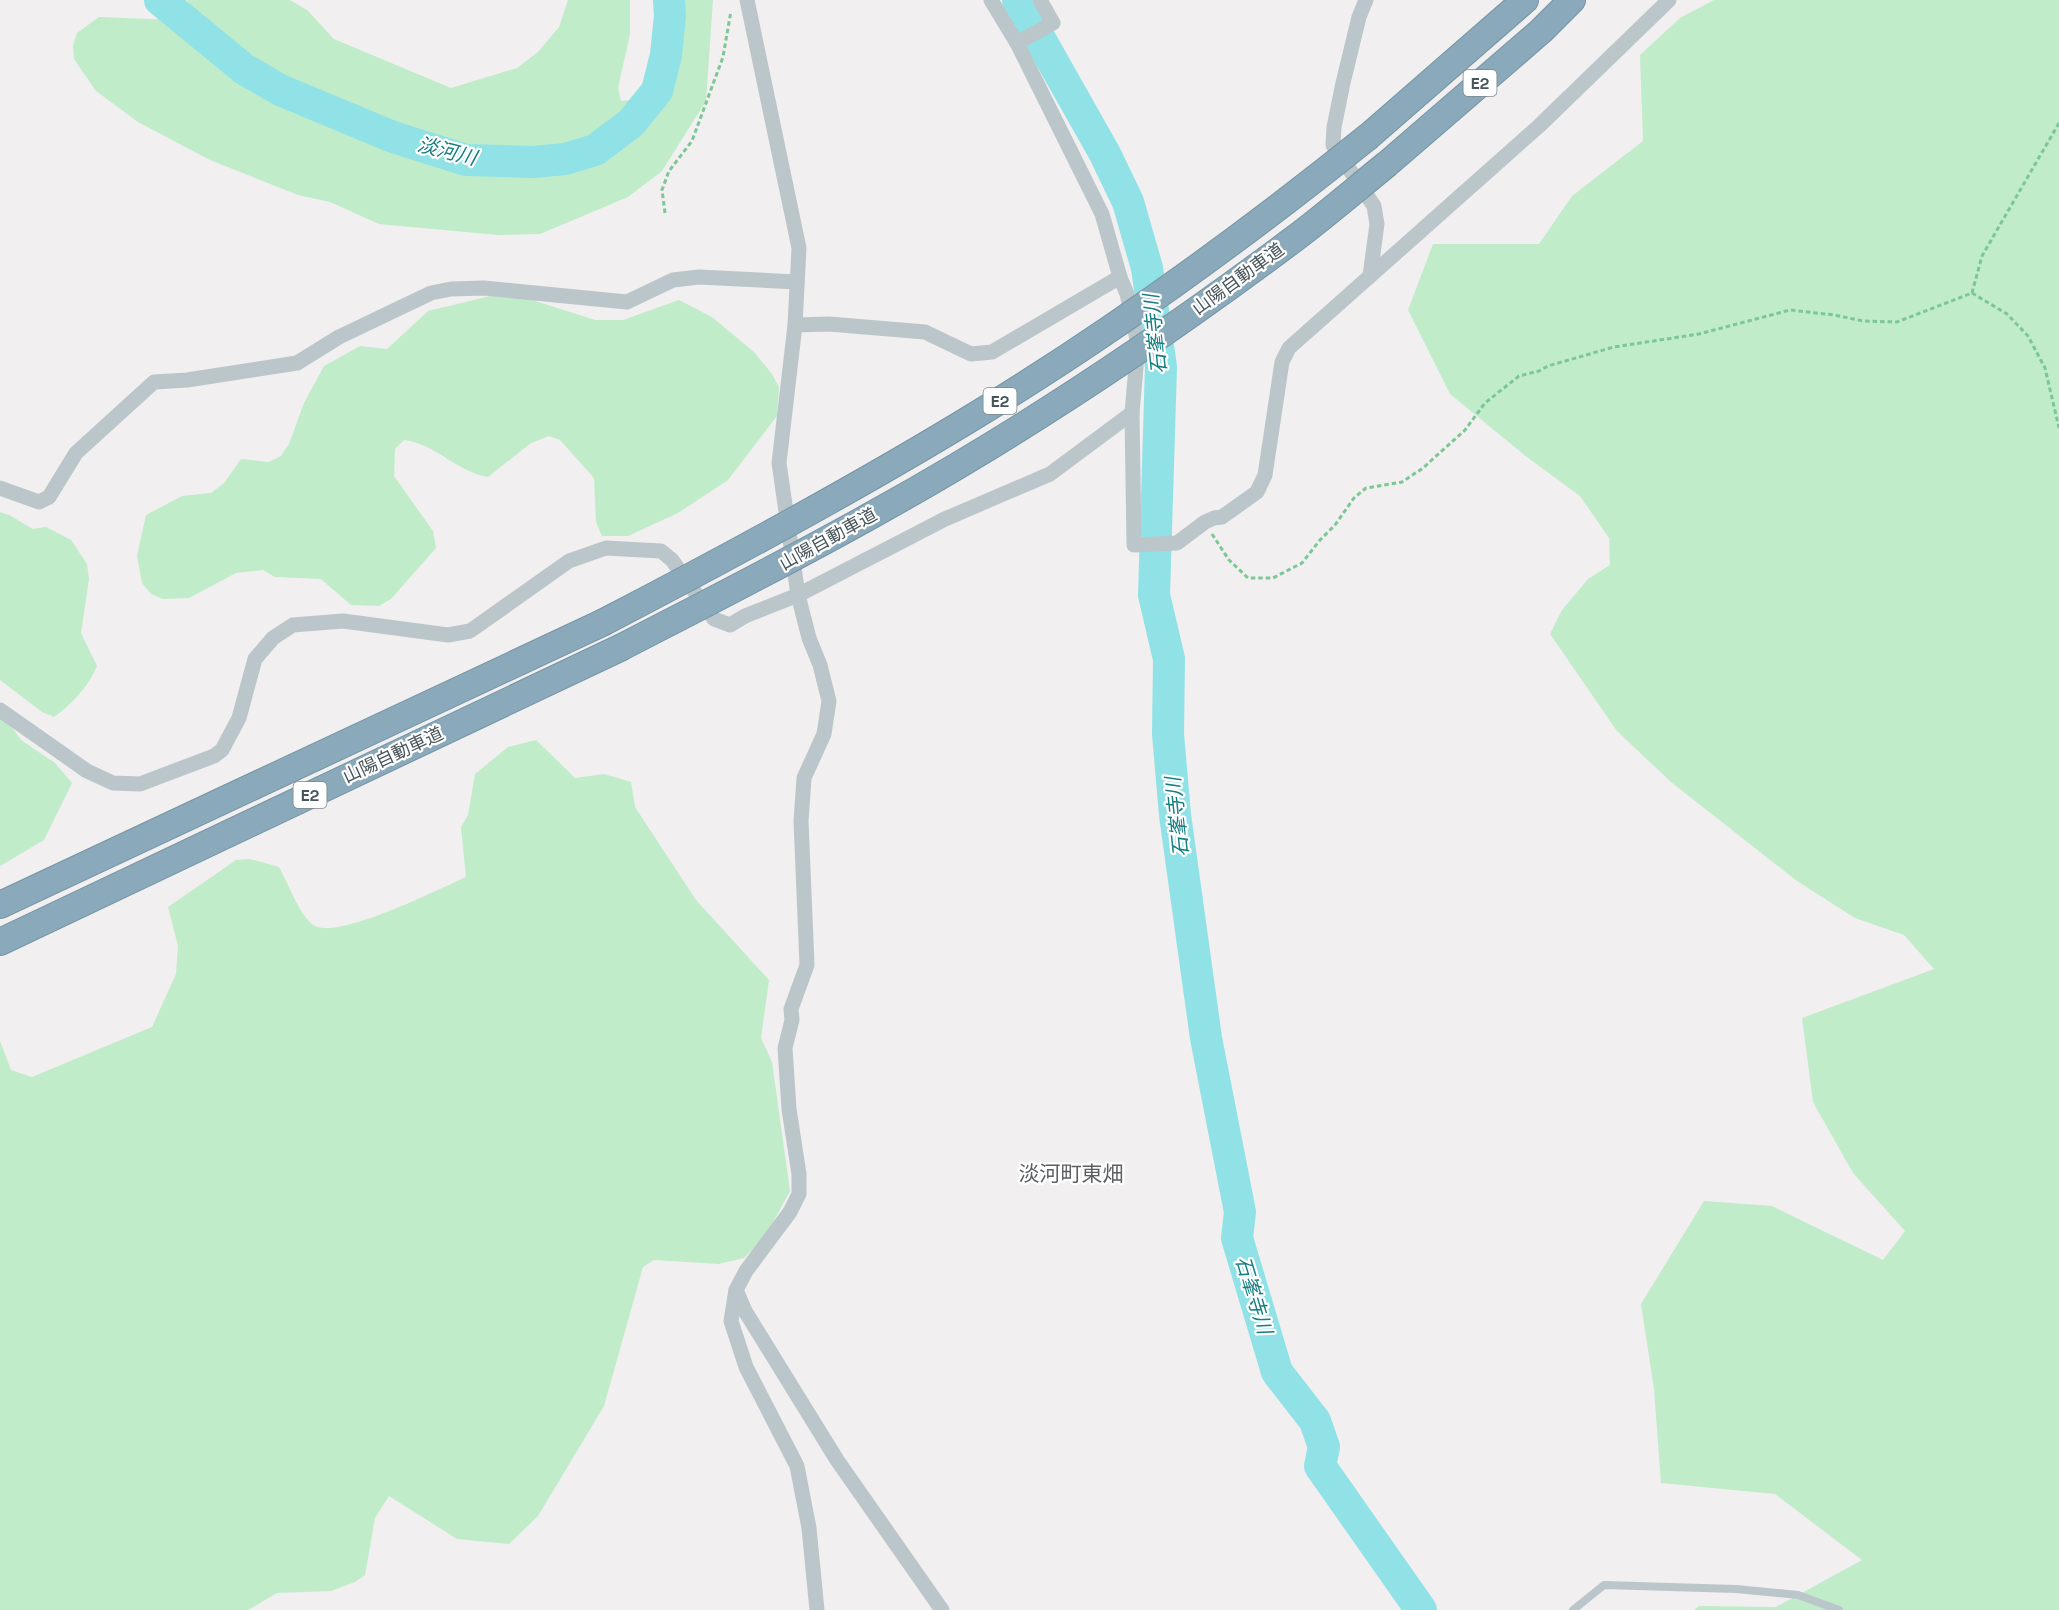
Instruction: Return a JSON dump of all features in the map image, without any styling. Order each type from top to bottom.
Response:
[{"type":"highway","name":"山陽自動車道","points":[[0,905],[602,622],[747,548],[854,489],[988,408],[1128,317],[1273,213],[1370,136],[1525,0]]},
{"type":"highway","name":"山陽自動車道","points":[[0,942],[620,648],[880,511],[1005,436],[1144,346],[1295,238],[1387,164],[1541,31],[1572,0]]},
{"type":"street","points":[[747,0],[799,248],[795,325],[779,462],[798,595],[829,701],[824,734],[804,778],[801,820],[807,965],[792,1009],[792,1020],[785,1048],[789,1109],[800,1174],[799,1194],[790,1212],[746,1271],[736,1290],[731,1321],[746,1367],[797,1466],[809,1528],[817,1610]]},
{"type":"street","points":[[991,0],[1017,43],[1102,214],[1127,294],[1138,345],[1132,413],[1134,546],[1177,543],[1205,522],[1222,517],[1257,492],[1265,475],[1282,362],[1289,348],[1539,126],[1669,0]]},
{"type":"street","points":[[1017,43],[1053,23],[1040,0]]},
{"type":"street","points":[[1366,0],[1359,17],[1343,83],[1334,127],[1333,145],[1374,206],[1377,224],[1370,276]]},
{"type":"street","points":[[0,488],[39,502],[49,497],[76,453],[154,382],[187,380],[297,363],[339,337],[431,293],[451,289],[484,288],[627,302],[673,280],[699,277],[797,282]]},
{"type":"street","points":[[795,325],[829,324],[925,332],[971,354],[992,352],[1120,277]]},
{"type":"street","points":[[0,710],[87,771],[113,783],[140,784],[214,756],[222,750],[240,718],[255,659],[273,638],[293,625],[343,621],[448,635],[470,631],[569,561],[606,548],[661,551],[672,560],[714,619],[730,624],[798,595],[945,519],[1050,474],[1132,413]]},
{"type":"street","points":[[736,1290],[745,1311],[837,1460],[942,1610]]},
{"type":"lane","points":[[1573,1610],[1604,1585],[1736,1589],[1798,1595],[1839,1610]]},
{"type":"path","points":[[665,213],[662,190],[669,171],[692,141],[723,57],[731,11]]},
{"type":"path","points":[[1972,293],[1982,256],[2059,123]]},
{"type":"path","points":[[1972,293],[2007,314],[2028,336],[2045,368],[2059,428]]},
{"type":"path","points":[[1205,522],[1228,561],[1248,578],[1273,578],[1302,562],[1335,525],[1354,498],[1365,488],[1402,482],[1423,468],[1465,430],[1485,403],[1520,376],[1614,347],[1700,334],[1790,310],[1863,321],[1897,322],[1972,293]]},
{"type":"green space","points":[[187,0],[290,0],[307,10],[334,39],[451,88],[517,68],[538,52],[559,27],[568,0],[630,0],[630,34],[618,88],[621,101],[635,99],[644,92],[650,82],[659,54],[664,0],[713,0],[706,101],[662,171],[628,197],[540,234],[498,235],[379,224],[330,202],[298,195],[210,160],[138,122],[96,91],[74,59],[73,46],[77,33],[99,17],[200,21]]},
{"type":"green space","points":[[1714,0],[2059,0],[2059,1610],[1694,1610],[1699,1606],[1776,1607],[1862,1560],[1775,1494],[1661,1483],[1654,1389],[1641,1304],[1704,1201],[1772,1206],[1883,1260],[1905,1231],[1853,1173],[1813,1102],[1802,1018],[1934,969],[1904,935],[1855,918],[1797,881],[1671,782],[1617,731],[1550,634],[1562,610],[1588,579],[1610,565],[1609,538],[1580,496],[1527,457],[1450,394],[1408,310],[1433,244],[1539,244],[1572,196],[1643,141],[1640,55],[1680,18]]},
{"type":"green space","points":[[507,292],[595,320],[623,320],[679,300],[712,317],[754,352],[772,374],[779,387],[777,416],[728,480],[678,513],[628,536],[602,536],[596,522],[594,478],[560,440],[549,436],[531,443],[488,477],[466,470],[426,447],[404,440],[395,449],[394,476],[433,531],[436,548],[391,599],[379,606],[351,605],[321,579],[275,577],[263,570],[236,573],[189,598],[163,599],[151,594],[142,583],[137,556],[146,515],[182,496],[211,493],[224,483],[241,459],[269,462],[281,456],[289,444],[304,403],[324,366],[360,346],[387,349],[428,311]]},
{"type":"green space","points":[[0,512],[33,529],[46,527],[71,540],[87,564],[89,579],[81,633],[97,666],[79,694],[54,717],[42,712],[0,680]]},
{"type":"green space","points":[[0,711],[21,740],[55,763],[72,783],[44,840],[0,866]]},
{"type":"green space","points":[[536,740],[575,778],[604,774],[631,782],[635,807],[696,900],[769,980],[761,1038],[772,1062],[790,1191],[765,1237],[744,1258],[719,1264],[654,1260],[643,1267],[604,1406],[538,1516],[509,1544],[457,1539],[389,1496],[375,1518],[365,1575],[355,1582],[331,1591],[277,1593],[248,1610],[0,1610],[0,1041],[11,1070],[32,1077],[152,1027],[176,974],[178,946],[168,907],[236,860],[250,859],[279,867],[305,916],[315,926],[328,928],[345,926],[390,911],[466,877],[461,827],[468,815],[475,774],[508,747]]},
{"type":"waterway","name":"淡河川","points":[[160,0],[244,69],[280,90],[393,137],[466,160],[533,162],[565,159],[595,150],[631,123],[657,91],[666,55],[670,16],[669,0]]},
{"type":"waterway","name":"石峯寺川","points":[[1018,0],[1105,154],[1128,202],[1147,268],[1161,367],[1154,595],[1169,659],[1168,734],[1175,815],[1206,1038],[1240,1212],[1237,1238],[1277,1372],[1315,1421],[1324,1447],[1320,1466],[1421,1610]]},
{"type":"district","name":"淡河町東畑","points":[[1071,1174]]}]
